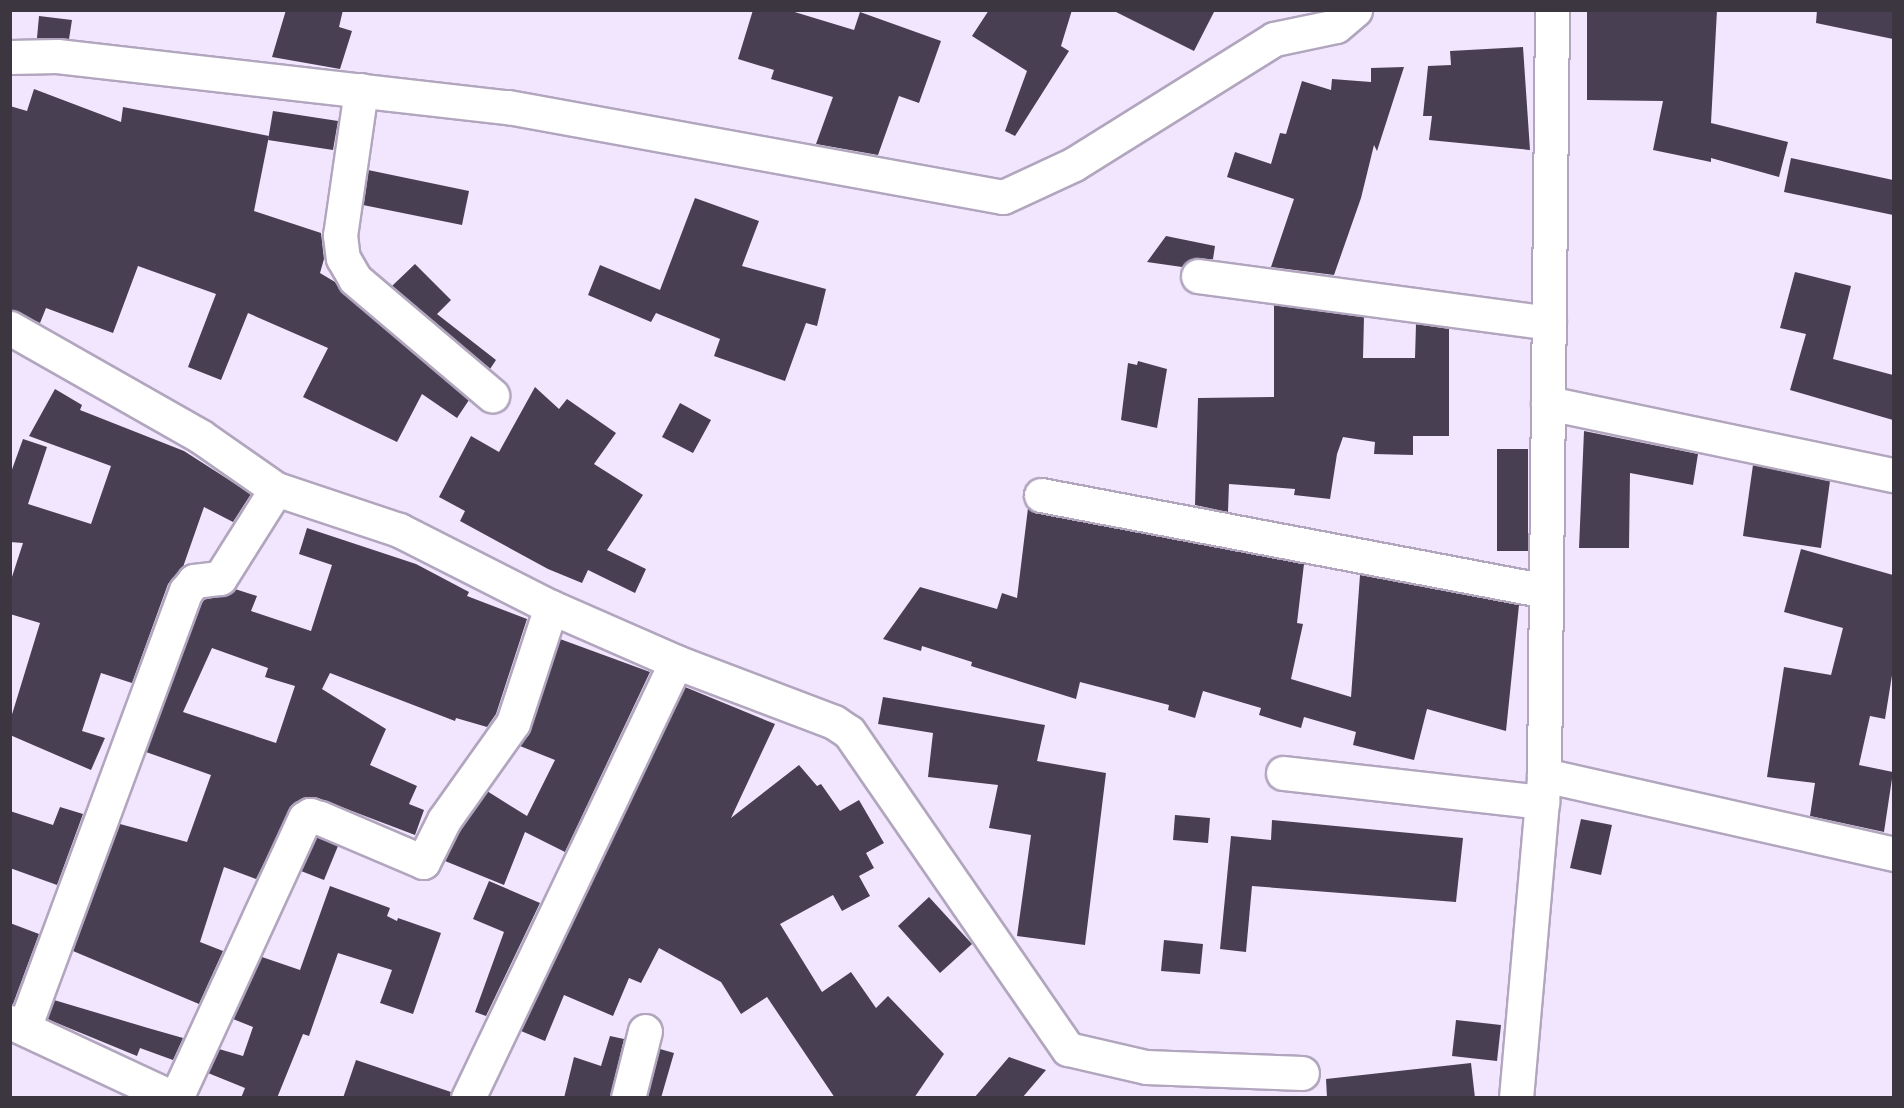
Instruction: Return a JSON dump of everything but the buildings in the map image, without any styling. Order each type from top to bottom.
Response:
[{"type":"street","points":[[10,57],[57,56],[508,107],[1003,197],[1074,164],[1274,39],[1336,26],[1355,10]]},
{"type":"street","points":[[1516,1098],[1543,788],[1552,10]]},
{"type":"street","points":[[361,90],[340,235],[343,258],[355,279],[492,396]]},
{"type":"street","points":[[1198,276],[1549,323]]},
{"type":"street","points":[[10,328],[200,436],[276,489],[399,530],[551,607],[675,662],[834,722],[849,732],[1068,1049],[1146,1067],[1302,1073]]},
{"type":"street","points":[[1548,403],[1893,475]]},
{"type":"street","points":[[276,489],[220,578],[194,581],[186,591],[17,1025],[175,1098],[305,818],[310,815],[320,818],[423,862],[444,820],[513,723],[551,607]]},
{"type":"street","points":[[1041,495],[1546,591]]},
{"type":"street","points":[[468,1098],[675,662]]},
{"type":"street","points":[[1283,773],[1543,788],[1893,854]]},
{"type":"street","points":[[628,1098],[645,1031]]}]
